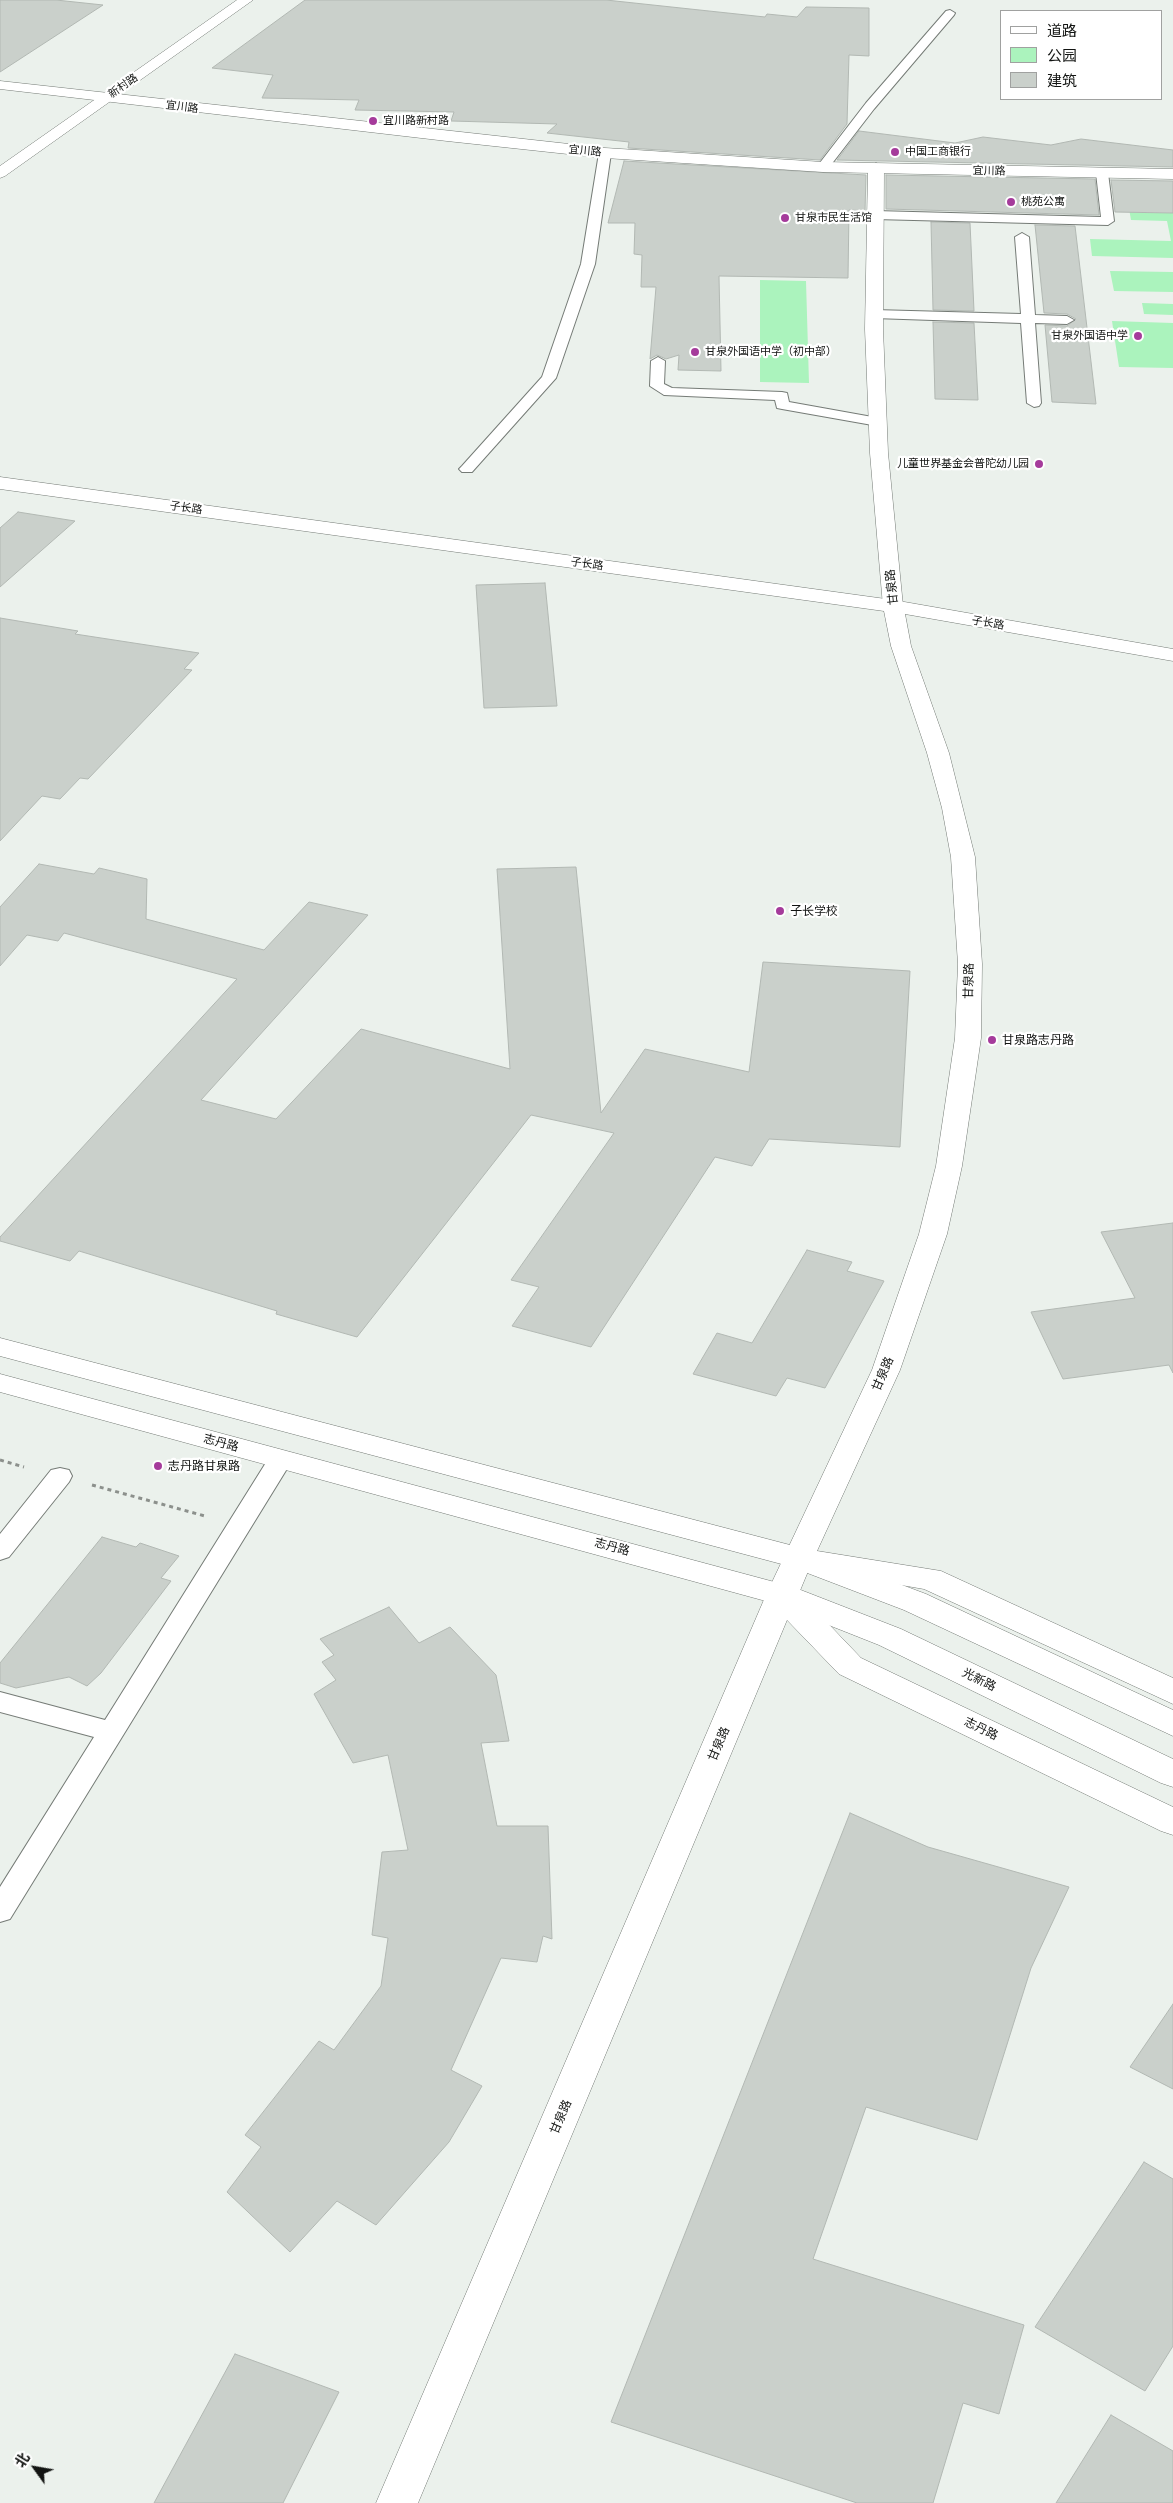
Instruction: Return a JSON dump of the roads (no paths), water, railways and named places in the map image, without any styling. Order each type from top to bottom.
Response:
[{"type":"street","name":"新村路","points":[[0,173],[246,0]]},
{"type":"street","name":"宜川路","points":[[0,85],[605,153],[823,167],[1173,174]]},
{"type":"street","name":"甘泉路","points":[[397,2503],[782,1595],[886,1370],[933,1234],[949,1166],[968,1038],[970,964],[963,857],[938,753],[901,646],[893,606],[878,422],[874,314],[876,168]]},
{"type":"street","name":"子长路","points":[[0,483],[893,606],[1173,655]]},
{"type":"street","points":[[0,1348],[798,1558],[930,1579],[1173,1692]]},
{"type":"street","name":"志丹路","points":[[0,1383],[782,1595],[850,1666],[1173,1822]]},
{"type":"street","points":[[798,1558],[915,1602],[1173,1724]]},
{"type":"street","name":"光新路","points":[[782,1595],[890,1638],[1173,1774]]},
{"type":"lane","points":[[823,167],[870,106],[950,13]]},
{"type":"lane","points":[[467,469],[549,378],[588,264],[605,153]]},
{"type":"lane","points":[[875,214],[1108,221],[1102,173]]},
{"type":"lane","points":[[1022,237],[1034,403]]},
{"type":"lane","points":[[874,314],[1067,320]]},
{"type":"lane","points":[[658,361],[657,386],[669,392],[782,396],[782,405],[878,422]]},
{"type":"lane","points":[[0,1911],[281,1459]]},
{"type":"lane","points":[[0,1551],[60,1476]]},
{"type":"lane","points":[[0,1702],[111,1732]]},
{"type":"place","name":"宜川路新村路","points":[[373,121]]},
{"type":"place","name":"中国工商银行","points":[[895,152]]},
{"type":"place","name":"桃苑公寓","points":[[1011,202]]},
{"type":"place","name":"甘泉市民生活馆","points":[[785,218]]},
{"type":"place","name":"甘泉外国语中学","points":[[1138,336]]},
{"type":"place","name":"甘泉外国语中学（初中部）","points":[[695,352]]},
{"type":"place","name":"儿童世界基金会普陀幼儿园","points":[[1039,464]]},
{"type":"place","name":"子长学校","points":[[780,911]]},
{"type":"place","name":"甘泉路志丹路","points":[[992,1040]]},
{"type":"place","name":"志丹路甘泉路","points":[[158,1466]]}]
